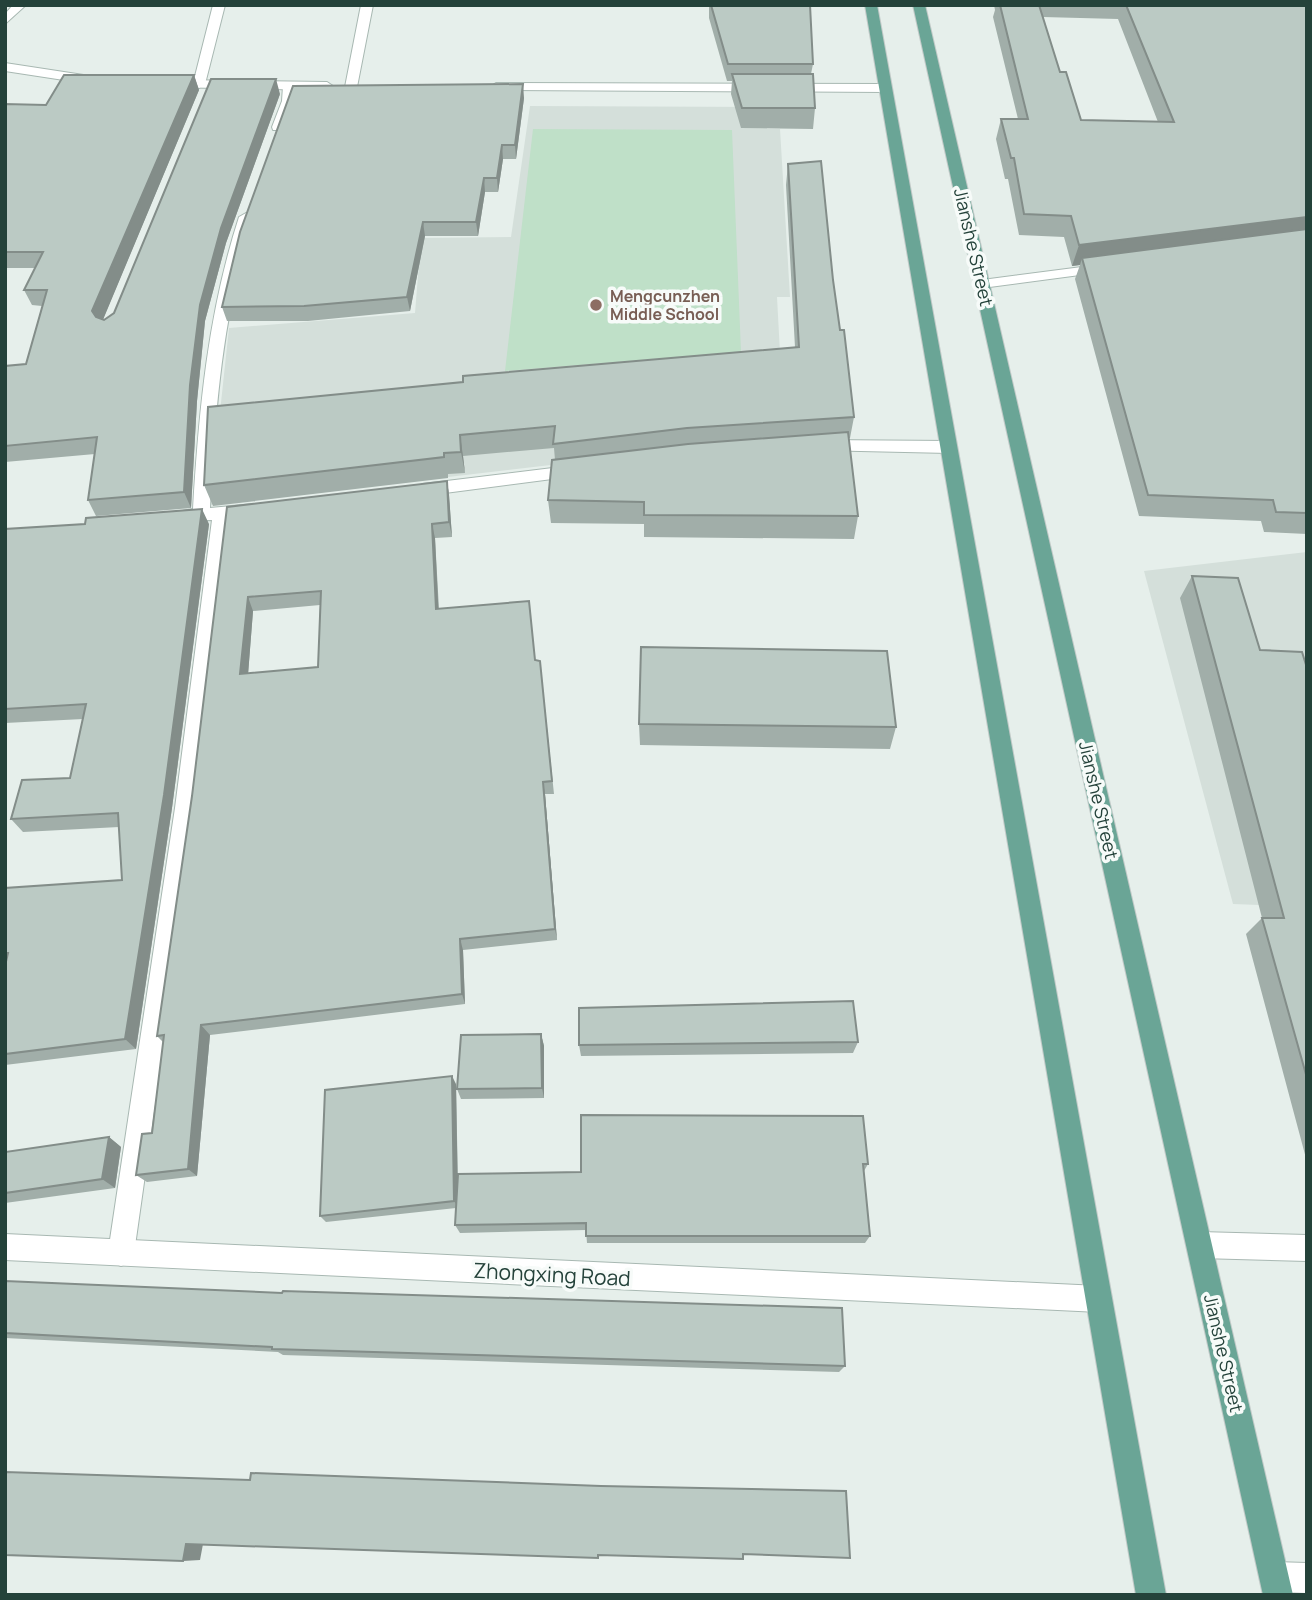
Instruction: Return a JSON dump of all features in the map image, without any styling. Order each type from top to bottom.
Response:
[{"type":"main road","points":[[871,5],[1151,1595]]},
{"type":"main road","name":"Jianshe Street","points":[[919,5],[1276,1586]]},
{"type":"street","points":[[5,21],[20,5]]},
{"type":"street","points":[[206,89],[219,5]]},
{"type":"street","points":[[156,83],[206,89],[356,87],[367,5]]},
{"type":"street","points":[[5,67],[68,79],[105,81]]},
{"type":"street","points":[[275,138],[288,101],[289,86]]},
{"type":"street","points":[[480,88],[886,88]]},
{"type":"street","points":[[121,1253],[186,808],[211,515],[211,360],[222,294],[253,200]]},
{"type":"street","points":[[982,284],[1117,267]]},
{"type":"street","points":[[802,448],[949,447]]},
{"type":"street","points":[[400,492],[591,469]]},
{"type":"street","points":[[162,519],[277,507]]},
{"type":"street","points":[[1200,1245],[1307,1248]]},
{"type":"street","name":"Zhongxing Road","points":[[5,1247],[1099,1299]]},
{"type":"street","points":[[1276,1586],[1307,1578]]},
{"type":"shaded area","name":"Mengcunzhen Middle School","points":[[530,106],[766,107],[767,129],[780,129],[790,297],[777,297],[780,353],[772,439],[210,505],[229,328],[415,313],[421,238],[511,237]]},
{"type":"shaded area","points":[[1307,552],[1307,907],[1233,904],[1144,571]]},
{"type":"green space","points":[[533,129],[732,130],[741,352],[505,371]]},
{"type":"building","points":[[711,5],[810,5],[813,64],[728,64]]},
{"type":"building","points":[[1000,5],[1039,5],[1060,72],[1066,72],[1081,120],[1174,122],[1126,5],[1307,5],[1307,217],[1079,245],[1071,216],[1024,214],[1014,158],[1011,158],[1001,119],[1028,119]]},
{"type":"building","points":[[732,74],[813,74],[815,108],[742,108]]},
{"type":"building","points":[[64,75],[194,75],[92,311],[96,317],[104,320],[114,313],[211,79],[276,79],[221,228],[200,305],[190,385],[184,492],[88,500],[97,437],[5,446],[5,366],[26,364],[47,290],[24,290],[43,252],[5,252],[5,104],[46,105]]},
{"type":"building","points":[[523,84],[515,145],[502,145],[497,178],[484,178],[476,222],[423,222],[407,297],[304,306],[222,307],[240,232],[293,86]]},
{"type":"building","points":[[821,161],[833,280],[840,330],[844,330],[854,417],[687,428],[553,444],[555,426],[460,435],[461,452],[444,453],[444,457],[204,485],[208,407],[463,382],[463,376],[799,347],[788,164]]},
{"type":"building","points":[[1307,229],[1307,513],[1276,512],[1273,500],[1148,495],[1082,258]]},
{"type":"building","points":[[848,432],[858,516],[644,515],[644,502],[548,500],[552,460],[688,444]]},
{"type":"building","points":[[447,481],[449,522],[432,524],[436,609],[529,601],[535,660],[540,661],[552,781],[543,782],[555,929],[460,939],[462,994],[201,1025],[188,1169],[136,1175],[142,1134],[152,1133],[164,1035],[157,1036],[192,796],[227,507]],"holes":[[[321,591],[318,667],[240,674],[248,597]]]},
{"type":"building","points":[[202,509],[164,795],[125,1039],[5,1054],[5,966],[8,953],[5,953],[5,888],[122,880],[118,813],[11,819],[22,780],[70,778],[86,704],[5,709],[5,529],[85,524],[86,518]]},
{"type":"building","points":[[1192,576],[1238,578],[1260,650],[1302,652],[1307,668],[1307,1078],[1262,918],[1284,918]]},
{"type":"building","points":[[641,647],[887,651],[896,727],[639,724]]},
{"type":"building","points":[[853,1001],[858,1042],[579,1045],[579,1008]]},
{"type":"building","points":[[541,1034],[542,1088],[457,1089],[461,1035]]},
{"type":"building","points":[[452,1076],[454,1201],[320,1216],[325,1090]]},
{"type":"building","points":[[581,1115],[863,1116],[868,1164],[863,1164],[870,1236],[586,1236],[586,1223],[455,1225],[458,1174],[581,1172]]},
{"type":"building","points":[[109,1137],[102,1179],[5,1193],[5,1152]]},
{"type":"building","points":[[5,1281],[282,1293],[842,1308],[845,1366],[272,1349],[5,1333]]},
{"type":"building","points":[[5,1472],[250,1480],[251,1473],[601,1486],[846,1491],[850,1558],[743,1554],[743,1559],[598,1555],[598,1558],[186,1544],[183,1561],[5,1555]]},
{"type":"place","name":"Mengcunzhen Middle School","points":[[596,305]]}]
